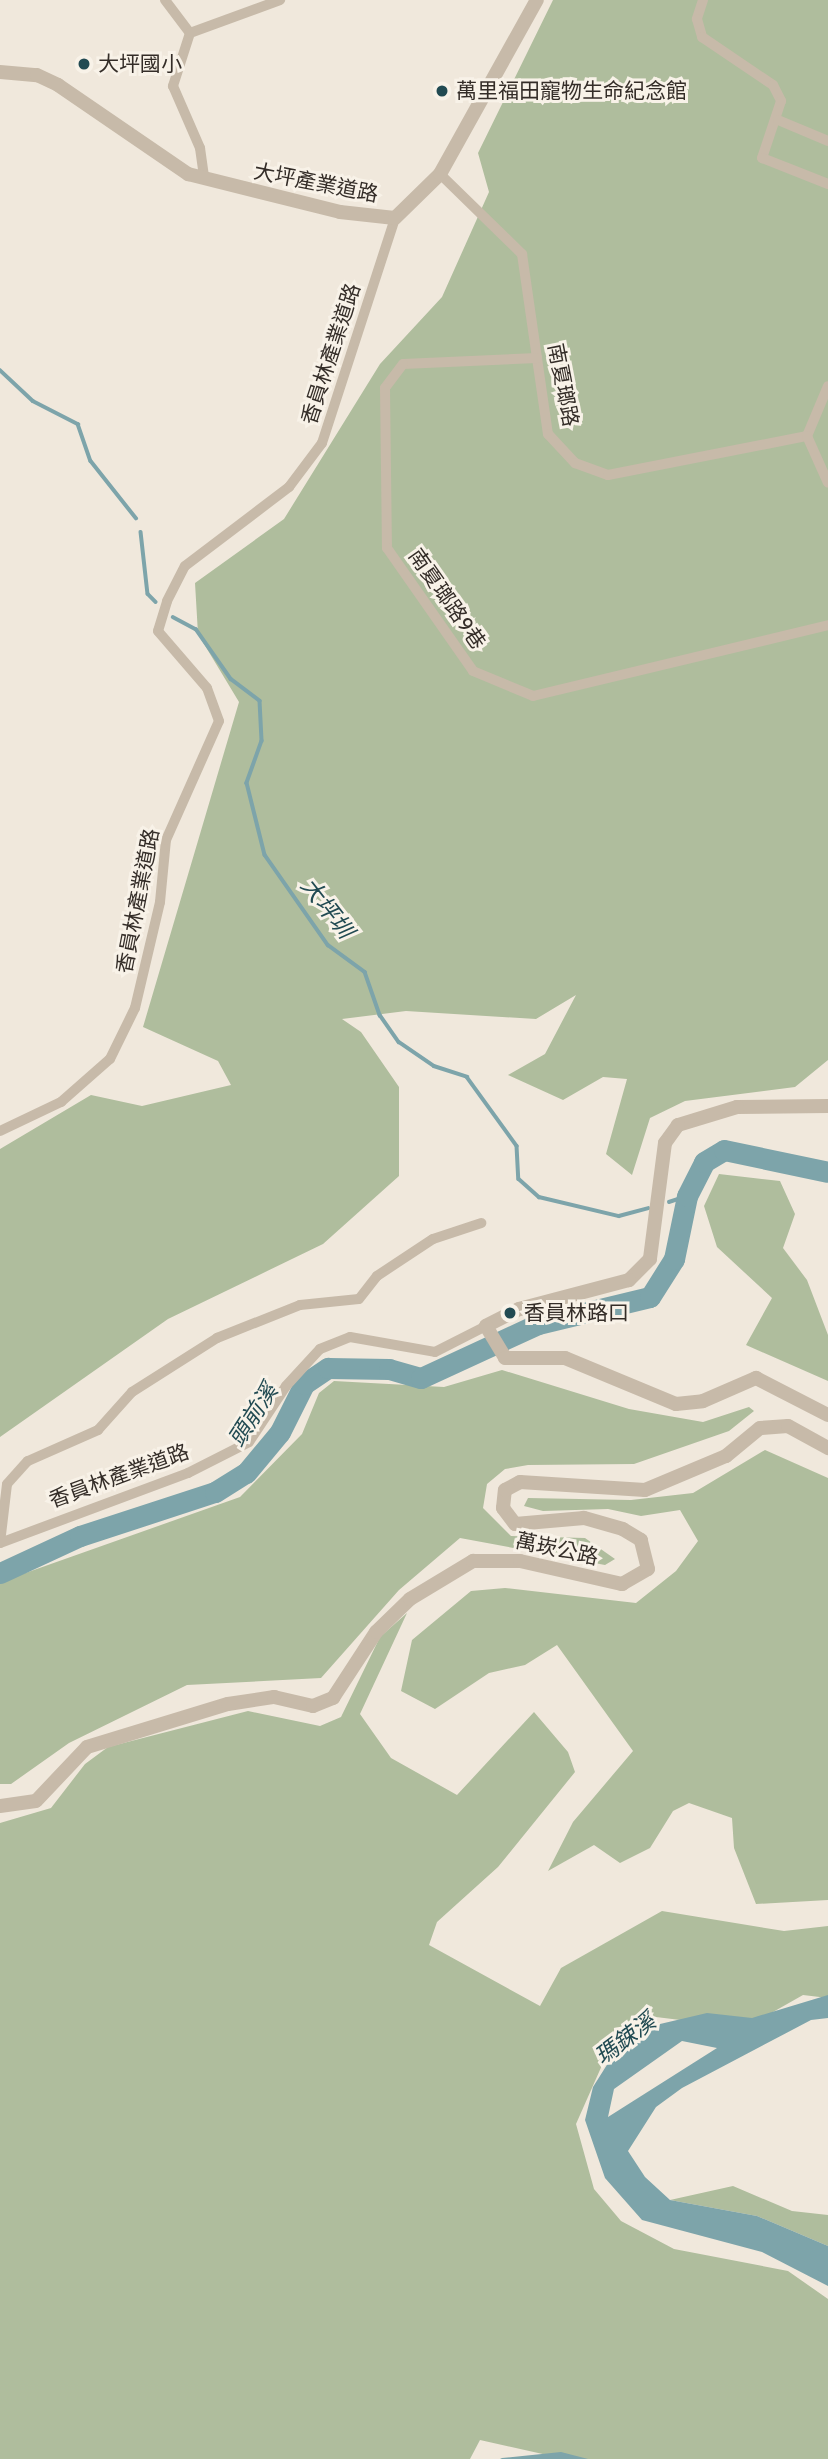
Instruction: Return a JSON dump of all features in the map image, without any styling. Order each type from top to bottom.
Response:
[{"type":"street","points":[[165,0],[190,33]]},
{"type":"street","points":[[190,33],[280,0]]},
{"type":"street","name":"大坪產業道路","points":[[0,72],[58,85],[160,156],[204,177],[340,212],[395,218],[440,174],[537,0]]},
{"type":"street","points":[[703,0],[696,19],[702,37],[773,85],[781,101],[778,120],[762,158],[828,184]]},
{"type":"street","points":[[190,33],[173,86],[200,148],[204,177]]},
{"type":"street","points":[[778,120],[828,141]]},
{"type":"street","name":"南夏瑯路","points":[[440,174],[522,254],[548,433],[575,463],[608,475],[807,436]]},
{"type":"street","name":"香員林產業道路","points":[[0,1131],[61,1102],[110,1059],[135,1008],[160,902],[166,840],[219,721],[207,688],[158,631],[167,601],[185,566],[289,488],[322,443],[395,218]]},
{"type":"street","name":"南夏瑯路9巷","points":[[537,358],[403,364],[385,388],[387,548],[473,671],[533,696],[828,625]]},
{"type":"street","points":[[828,386],[807,436],[828,483]]},
{"type":"street","points":[[828,1106],[737,1107],[678,1125],[665,1143],[650,1259],[629,1280],[519,1310],[486,1326],[505,1358],[565,1358],[676,1404],[703,1401],[756,1378],[828,1415]]},
{"type":"street","points":[[0,1543],[7,1484],[28,1461],[99,1430],[132,1392],[184,1357],[262,1317],[300,1305],[359,1299],[377,1276],[433,1239],[481,1223]]},
{"type":"street","name":"香員林產業道路","points":[[0,1543],[188,1473],[249,1442],[286,1386],[320,1349],[351,1337],[435,1352],[486,1326]]},
{"type":"street","name":"萬崁公路","points":[[0,1806],[36,1801],[87,1746],[228,1704],[274,1697],[313,1706],[333,1698],[376,1632],[410,1599],[473,1561],[520,1561],[622,1584],[648,1569],[641,1540],[623,1529],[584,1518],[515,1524],[503,1508],[505,1490],[520,1482],[645,1490],[726,1455],[760,1428],[788,1426],[828,1448]]},
{"type":"green space","points":[[553,0],[828,0],[828,1060],[795,1087],[685,1101],[650,1118],[632,1175],[606,1154],[627,1079],[603,1077],[563,1100],[508,1075],[545,1054],[576,995],[536,1019],[406,1011],[342,1019],[361,1032],[399,1087],[399,1176],[323,1244],[168,1319],[0,1437],[0,1149],[91,1095],[142,1106],[231,1085],[218,1061],[143,1027],[239,702],[198,634],[195,583],[284,519],[380,364],[442,297],[489,192],[478,153]]},
{"type":"green space","points":[[719,1174],[780,1181],[795,1214],[783,1248],[807,1280],[828,1335],[828,1381],[746,1345],[772,1298],[717,1247],[704,1206]]},
{"type":"green space","points":[[502,1370],[629,1409],[703,1422],[749,1407],[754,1411],[729,1431],[634,1464],[528,1465],[505,1469],[487,1484],[483,1508],[511,1536],[585,1538],[615,1559],[605,1565],[460,1538],[399,1590],[321,1678],[187,1685],[69,1743],[11,1784],[0,1784],[0,1582],[240,1497],[302,1434],[319,1393],[334,1381],[444,1387]]},
{"type":"green space","points":[[765,1450],[828,1478],[828,1900],[756,1904],[734,1848],[732,1818],[689,1803],[673,1811],[650,1848],[620,1863],[594,1845],[548,1871],[573,1822],[633,1751],[557,1645],[525,1665],[489,1673],[435,1709],[401,1691],[412,1640],[471,1591],[505,1588],[636,1603],[676,1571],[698,1541],[680,1510],[641,1516],[608,1509],[543,1511],[524,1506],[528,1498],[631,1500],[693,1493]]},
{"type":"green space","points":[[407,1613],[360,1714],[391,1758],[457,1795],[534,1712],[568,1752],[575,1772],[498,1867],[437,1922],[429,1945],[540,2006],[561,1968],[662,1911],[784,1931],[828,1926],[828,1998],[803,1995],[745,2028],[656,2017],[603,2063],[576,2124],[594,2189],[621,2221],[674,2249],[788,2271],[828,2299],[828,2459],[565,2459],[480,2440],[470,2459],[0,2459],[0,1823],[51,1808],[85,1764],[108,1747],[248,1711],[320,1726],[341,1717],[380,1637]]},
{"type":"green space","points":[[733,2186],[792,2211],[828,2215],[828,2246],[757,2216],[670,2200]]},
{"type":"water","name":"瑪鋉溪","points":[[828,1995],[828,2018],[811,2020],[682,2088],[656,2107],[628,2151],[645,2177],[670,2200],[757,2216],[828,2246],[828,2286],[762,2252],[642,2220],[605,2178],[585,2120],[593,2087],[610,2060],[660,2024],[707,2013],[752,2018]],"holes":[[[682,2041],[717,2048],[608,2117],[614,2089]]]},
{"type":"water","points":[[561,2452],[588,2459],[500,2459],[502,2458]]},
{"type":"waterway","name":"大坪圳","points":[[0,370],[33,401],[78,424],[91,461],[136,518]]},
{"type":"waterway","name":"大坪圳","points":[[141,532],[148,594],[156,602]]},
{"type":"waterway","name":"大坪圳","points":[[173,617],[196,629],[231,679],[260,701],[262,741],[247,783],[265,855],[328,945],[365,972],[380,1015],[399,1042],[434,1066],[467,1077],[517,1146],[519,1179],[539,1197],[619,1216],[648,1208]]},
{"type":"waterway","name":"頭前溪","points":[[0,1573],[80,1536],[215,1492],[246,1473],[280,1432],[304,1384],[328,1368],[389,1369],[421,1378],[538,1324],[650,1297],[674,1259],[687,1196],[704,1162],[724,1150],[828,1172]]},
{"type":"waterway","name":"大坪圳","points":[[669,1202],[687,1196]]},
{"type":"place","name":"大坪國小","points":[[84,64]]},
{"type":"place","name":"萬里福田寵物生命紀念館","points":[[442,91]]},
{"type":"place","name":"香員林路口","points":[[510,1313]]}]
